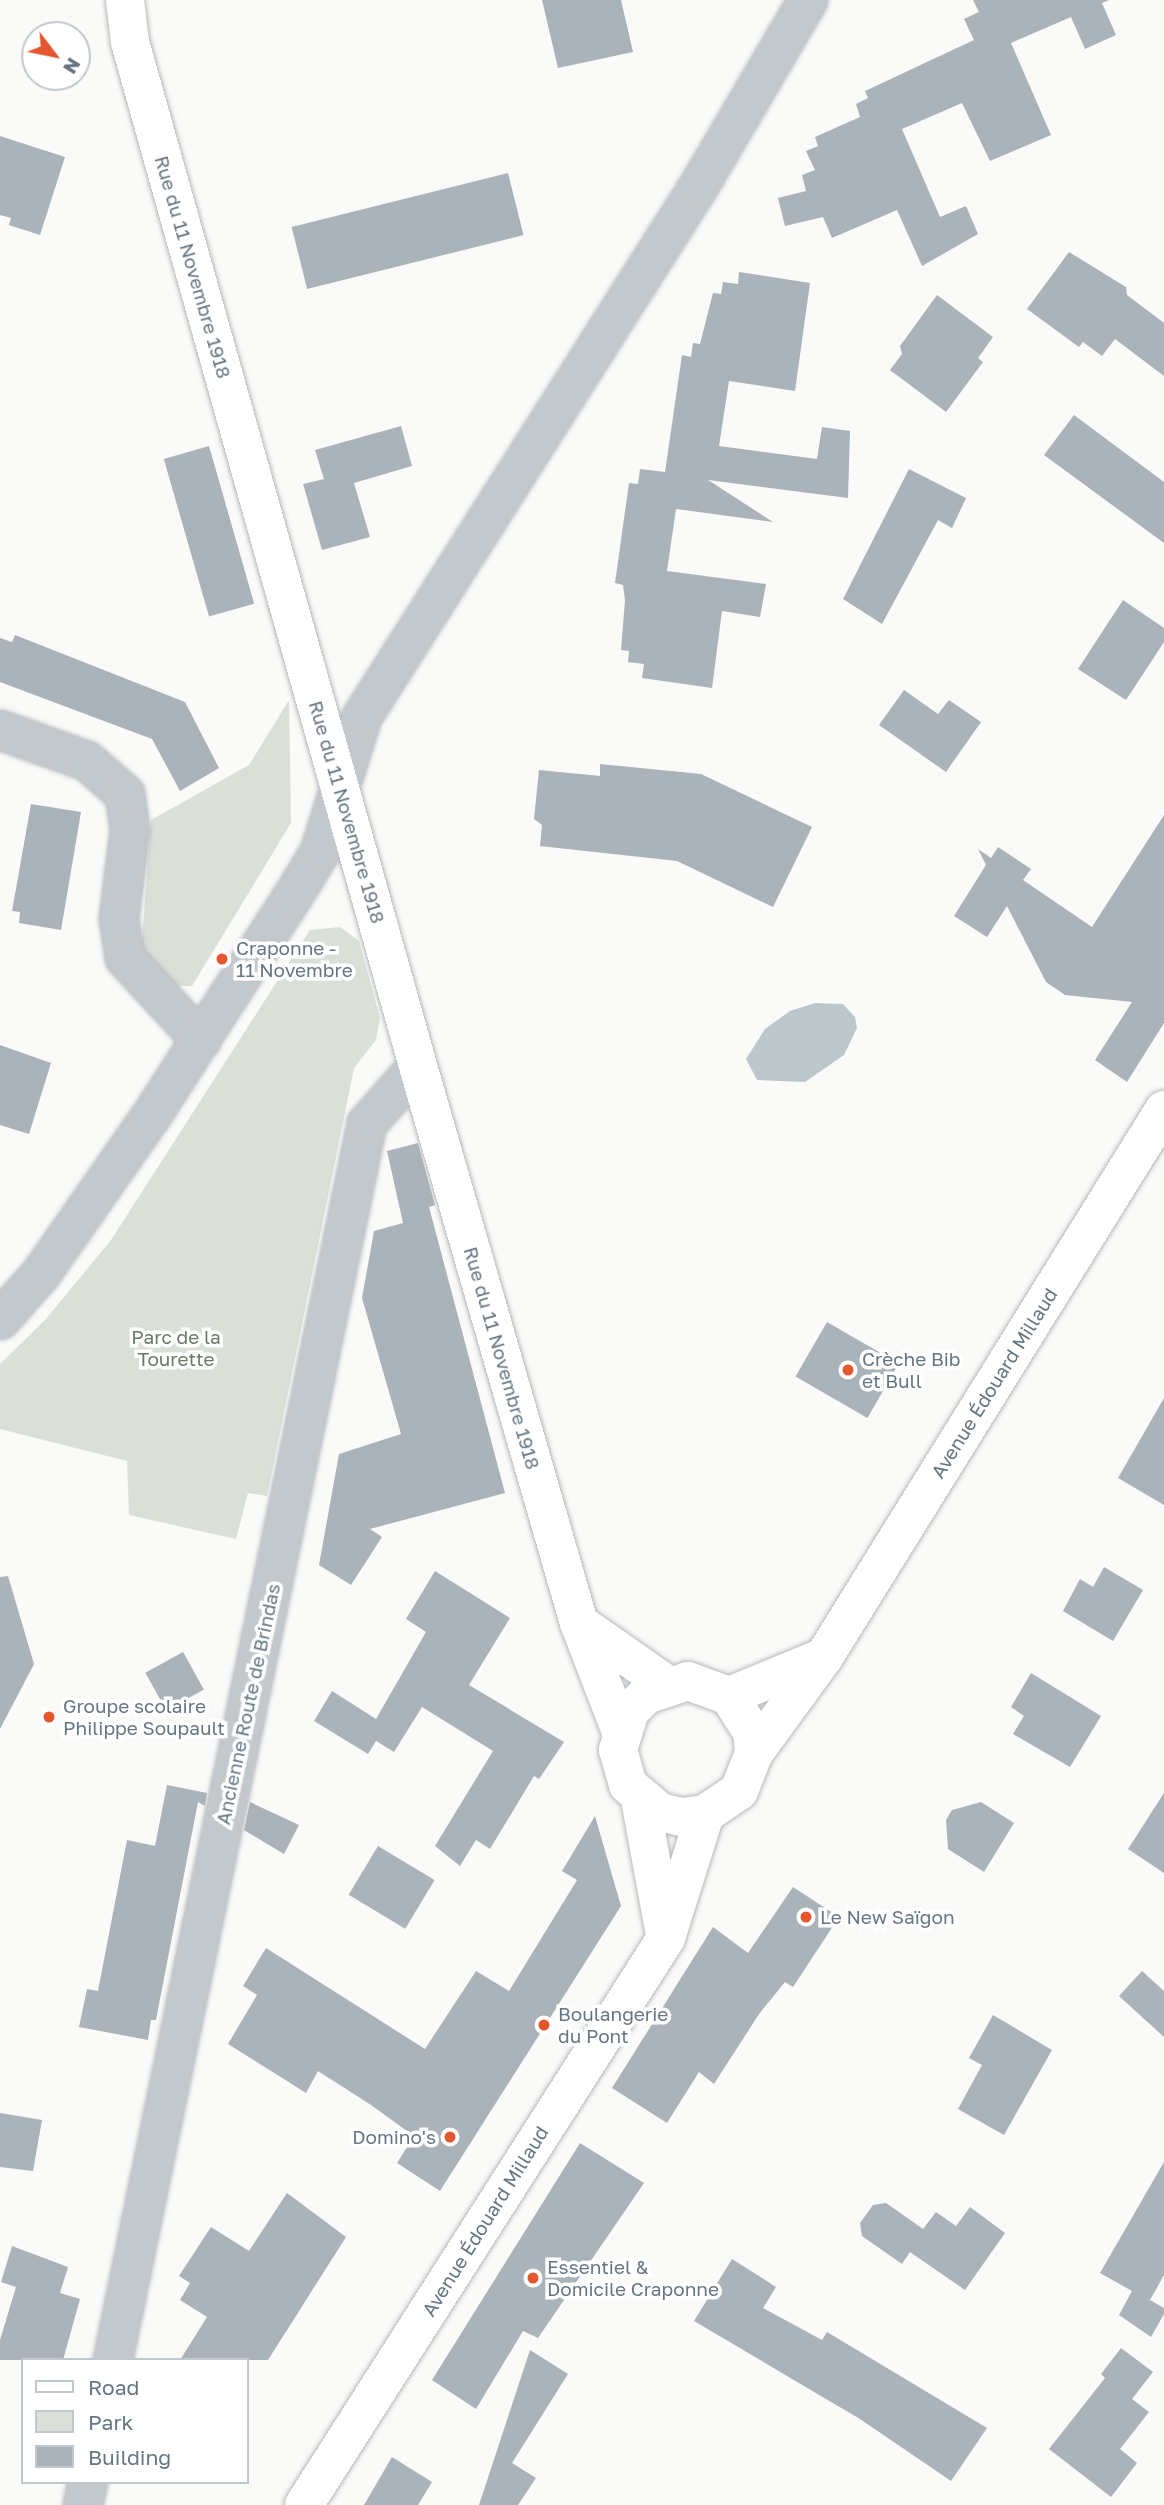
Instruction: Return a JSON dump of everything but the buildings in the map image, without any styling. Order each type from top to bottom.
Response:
[{"type":"main road","name":"Rue du 11 Novembre 1918","points":[[125,0],[134,55],[418,1066],[579,1623],[621,1732]]},
{"type":"main road","name":"Avenue Édouard Millaud","points":[[754,1753],[824,1657],[1164,1110]]},
{"type":"main road","points":[[579,1623],[666,1684]]},
{"type":"main road","points":[[730,1696],[824,1657]]},
{"type":"main road","points":[[640,1799],[682,1817],[705,1814],[739,1791],[754,1753],[752,1732],[730,1696],[699,1683],[666,1684],[630,1711],[621,1732],[621,1768],[640,1799],[666,1938]]},
{"type":"main road","name":"Avenue Édouard Millaud","points":[[304,2505],[666,1938],[705,1814]]},
{"type":"street","points":[[0,1320],[41,1275],[201,1040],[320,852],[362,716],[699,186],[808,0]]},
{"type":"street","points":[[0,730],[87,761],[125,794],[130,831],[119,919],[124,958],[201,1040]]},
{"type":"street","name":"Ancienne Route de Brindas","points":[[113,2358],[367,1124],[418,1066]]},
{"type":"street","points":[[83,2505],[88,2484]]},
{"type":"green space","points":[[289,700],[291,823],[192,986],[176,986],[141,952],[151,820],[249,765]]},
{"type":"green space","name":"Parc de la Tourette","points":[[340,927],[359,941],[380,1018],[376,1040],[354,1068],[267,1496],[248,1493],[236,1539],[129,1515],[127,1461],[0,1429],[0,1364],[46,1319],[111,1240],[310,930]]},
{"type":"shaded area","points":[[815,1003],[843,1004],[855,1017],[857,1028],[844,1055],[805,1082],[757,1080],[746,1059],[765,1029],[790,1011]]},
{"type":"place","name":"Craponne - 11 Novembre","points":[[222,959]]},
{"type":"place","name":"Crèche Bib et Bull","points":[[848,1370]]},
{"type":"place","name":"Groupe scolaire Philippe Soupault","points":[[49,1717]]},
{"type":"place","name":"Le New Saïgon","points":[[806,1917]]},
{"type":"place","name":"Boulangerie du Pont","points":[[544,2025]]},
{"type":"place","name":"Domino's","points":[[450,2137]]},
{"type":"place","name":"Essentiel & Domicile Craponne","points":[[533,2278]]}]
